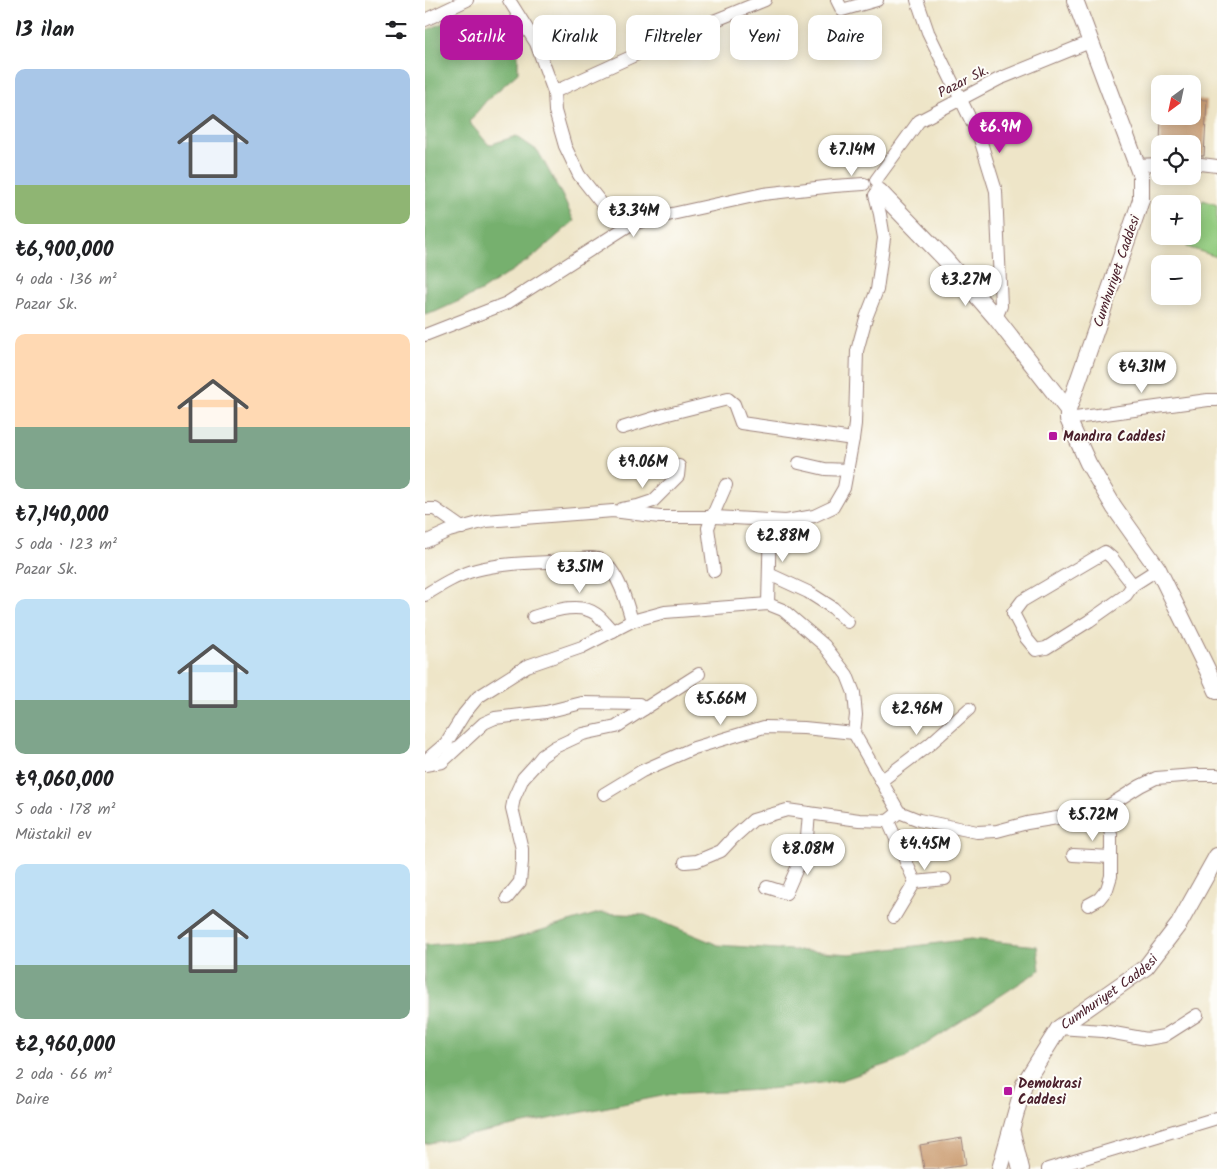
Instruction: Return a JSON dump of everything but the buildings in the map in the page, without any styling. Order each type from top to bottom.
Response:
[{"type":"main road","name":"Cumhuriyet Caddesi","points":[[1068,415],[1141,200],[1141,176],[1090,42],[1077,1]]},
{"type":"main road","points":[[874,188],[944,258],[996,318],[1068,415],[1093,470],[1115,507],[1158,568],[1217,691]]},
{"type":"main road","name":"Cumhuriyet Caddesi","points":[[1001,1169],[1023,1084],[1059,1028],[1147,967],[1179,924],[1217,856]]},
{"type":"main road","points":[[1001,1169],[1009,1166],[1019,1169],[1012,1131]]},
{"type":"street","points":[[425,20],[467,0]]},
{"type":"street","points":[[509,0],[537,43],[554,92],[555,111],[565,146],[579,174],[606,209],[631,224]]},
{"type":"street","points":[[554,92],[677,36],[765,0]]},
{"type":"street","points":[[837,0],[842,10],[877,0]]},
{"type":"street","points":[[917,0],[928,32],[980,139],[997,191],[1001,306],[996,318]]},
{"type":"street","name":"Pazar Sk.","points":[[874,188],[919,121],[999,79],[1090,42]]},
{"type":"street","points":[[1137,165],[1151,164]]},
{"type":"street","points":[[1201,164],[1217,166]]},
{"type":"street","points":[[425,335],[507,303],[631,224],[763,194],[834,186],[874,188],[884,238],[877,290],[866,318],[857,351],[855,424],[845,488],[833,507],[814,516],[786,521],[712,517],[660,517],[613,511]]},
{"type":"street","points":[[622,428],[728,399],[734,404],[741,423],[853,439]]},
{"type":"street","points":[[1068,415],[1217,400]]},
{"type":"street","points":[[799,463],[825,469],[848,470]]},
{"type":"street","points":[[425,542],[449,531],[486,522],[613,511],[638,506],[653,501],[678,476],[679,466]]},
{"type":"street","points":[[714,571],[708,528],[725,484]]},
{"type":"street","points":[[425,509],[435,509],[462,528]]},
{"type":"street","points":[[768,604],[770,520]]},
{"type":"street","points":[[1133,585],[1105,552],[1022,600],[1013,613],[1026,638],[1036,650],[1046,648],[1126,595],[1133,585],[1158,568]]},
{"type":"street","points":[[425,595],[461,575],[477,569],[512,564],[588,558],[600,559],[610,568],[624,594],[632,621]]},
{"type":"street","points":[[769,574],[808,592],[833,608],[848,622]]},
{"type":"street","points":[[425,761],[446,743],[464,714],[479,697],[527,666],[582,647],[632,621],[665,612],[768,604],[783,610],[824,645],[847,675],[854,694],[854,733],[899,812],[919,820],[977,832],[997,832],[1027,823],[1087,813],[1105,808],[1156,778],[1195,774],[1217,775]]},
{"type":"street","points":[[533,617],[552,611],[578,608],[594,613],[613,631]]},
{"type":"street","points":[[507,898],[520,882],[522,849],[512,808],[514,798],[523,778],[542,756],[555,747],[583,734],[616,727],[699,674]]},
{"type":"street","points":[[425,765],[442,762],[483,723],[495,718],[546,712],[581,703],[639,704],[644,709]]},
{"type":"street","points":[[881,781],[929,744],[969,709]]},
{"type":"street","points":[[604,794],[642,771],[694,748],[765,727],[804,728],[854,733]]},
{"type":"street","points":[[1088,905],[1099,899],[1107,888],[1111,876],[1111,835],[1105,808]]},
{"type":"street","points":[[685,862],[697,861],[721,851],[753,820],[787,810],[859,820],[889,821],[899,812]]},
{"type":"street","points":[[767,887],[786,893],[797,868],[807,837],[809,813]]},
{"type":"street","points":[[889,821],[915,882]]},
{"type":"street","points":[[1073,855],[1111,857]]},
{"type":"street","points":[[915,882],[945,878]]},
{"type":"street","points":[[894,917],[915,882]]},
{"type":"street","points":[[1059,1028],[1103,1031],[1147,1039],[1164,1036],[1197,1015]]},
{"type":"street","points":[[1048,1169],[1217,1118]]},
{"type":"green space","points":[[468,12],[472,15],[461,15]]},
{"type":"green space","points":[[440,24],[440,60],[518,60],[518,73],[486,101],[469,122],[489,145],[516,136],[538,151],[574,221],[533,257],[481,291],[425,315],[425,31]]},
{"type":"green space","points":[[1203,200],[1217,205],[1217,257],[1187,247],[1188,245],[1201,245],[1201,206]]},
{"type":"green space","points":[[599,913],[645,915],[718,945],[850,954],[971,939],[1037,946],[1040,970],[903,1059],[839,1081],[760,1090],[667,1095],[425,1144],[425,945],[512,939]]},
{"type":"place","name":"Mandıra Caddesi","points":[[1053,436]]},
{"type":"place","name":"Demokrasi Caddesi","points":[[1008,1091]]}]
